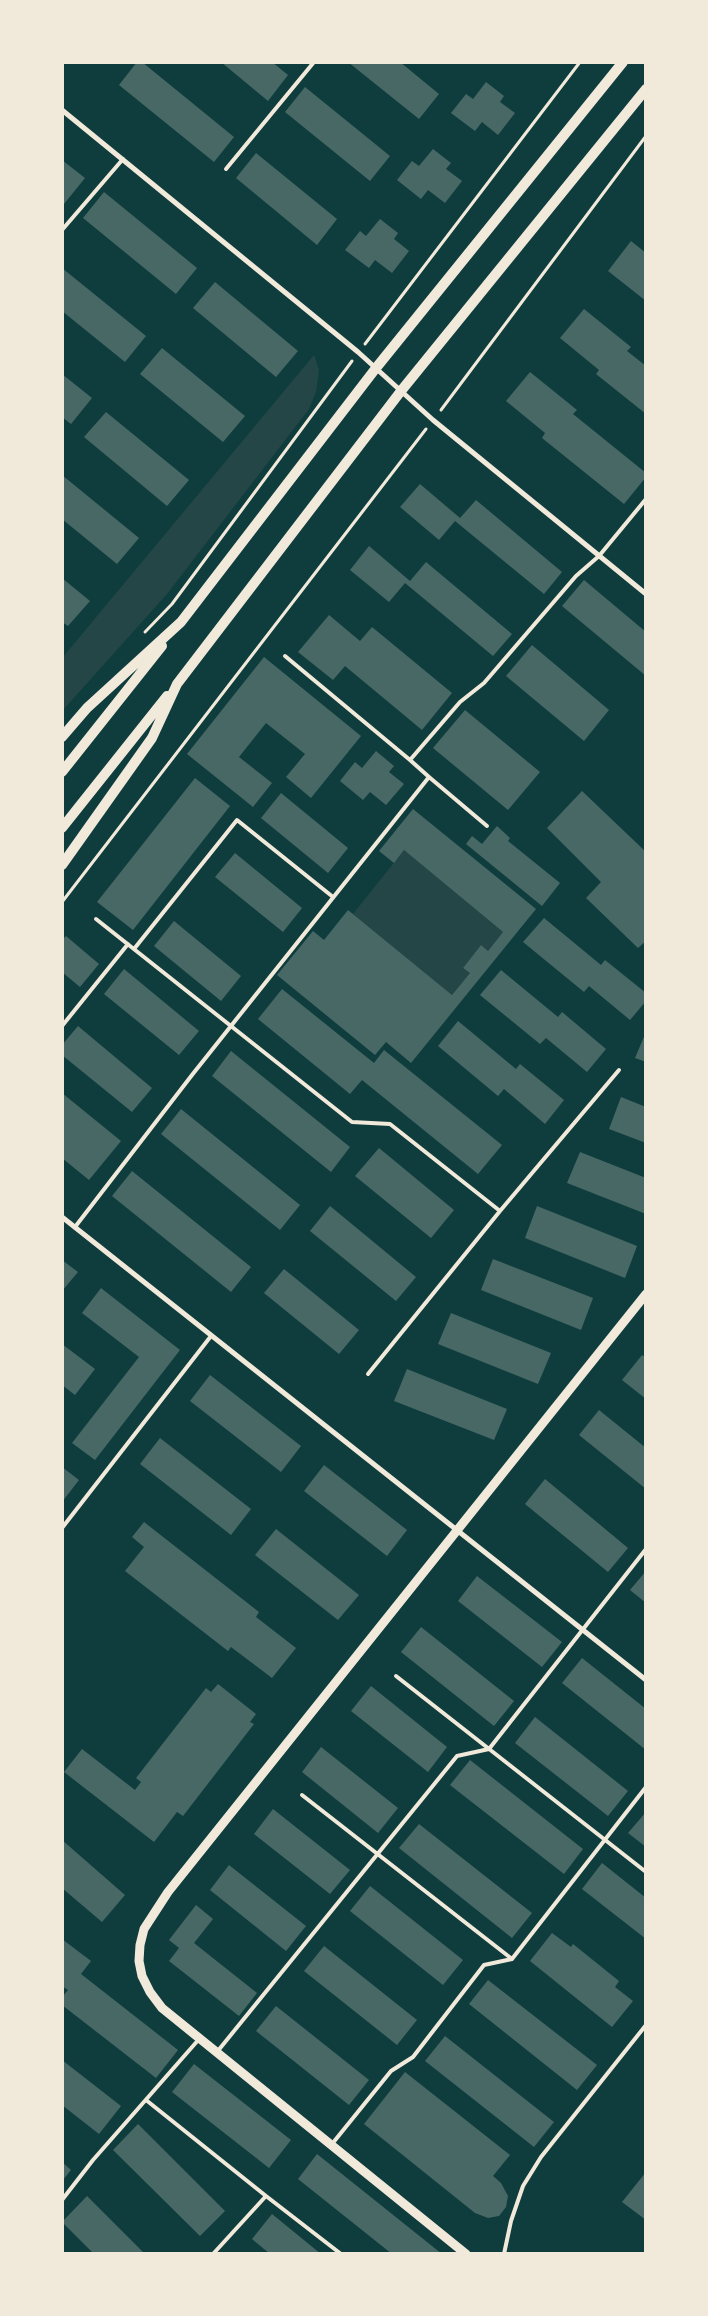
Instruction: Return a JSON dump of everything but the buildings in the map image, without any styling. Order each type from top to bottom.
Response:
[{"type":"main road","points":[[62,772],[181,622],[376,368],[623,62]]},
{"type":"main road","points":[[62,828],[177,684],[401,391],[646,89]]},
{"type":"main road","points":[[62,736],[87,708],[181,622]]},
{"type":"main road","points":[[62,865],[152,738],[177,684]]},
{"type":"street","points":[[62,110],[358,352],[433,420],[646,594]]},
{"type":"street","points":[[62,1217],[646,1680]]},
{"type":"street","points":[[466,2254],[162,2008],[150,1992],[142,1976],[139,1961],[144,1929],[168,1892],[646,1294]]},
{"type":"lane","points":[[226,169],[314,62]]},
{"type":"lane","points":[[62,230],[123,159]]},
{"type":"lane","points":[[410,760],[460,702],[484,683],[576,576],[599,556],[646,499]]},
{"type":"lane","points":[[285,656],[487,826]]},
{"type":"lane","points":[[75,1227],[232,1025],[429,778]]},
{"type":"lane","points":[[134,949],[237,820],[333,897]]},
{"type":"lane","points":[[96,919],[352,1122],[390,1124],[500,1211]]},
{"type":"lane","points":[[62,1026],[128,944]]},
{"type":"lane","points":[[368,1374],[500,1211],[619,1070]]},
{"type":"lane","points":[[62,1528],[211,1336]]},
{"type":"lane","points":[[217,2052],[457,1756],[489,1749],[646,1549]]},
{"type":"lane","points":[[396,1676],[646,1872]]},
{"type":"lane","points":[[332,2144],[391,2071],[413,2057],[484,1965],[512,1959],[646,1787]]},
{"type":"lane","points":[[302,1795],[512,1959]]},
{"type":"lane","points":[[504,2254],[511,2221],[523,2186],[536,2164],[646,2025]]},
{"type":"lane","points":[[62,2200],[93,2160],[200,2038]]},
{"type":"lane","points":[[146,2100],[341,2254]]},
{"type":"lane","points":[[213,2254],[266,2196]]},
{"type":"path","points":[[139,639],[172,604],[358,352],[580,62]]},
{"type":"path","points":[[62,902],[433,420],[646,136]]},
{"type":"shaded area","points":[[314,355],[319,370],[316,392],[309,409],[167,594],[63,710],[63,657]]},
{"type":"shaded area","points":[[404,850],[503,932],[488,951],[481,945],[463,968],[470,973],[452,995],[353,914]]}]
